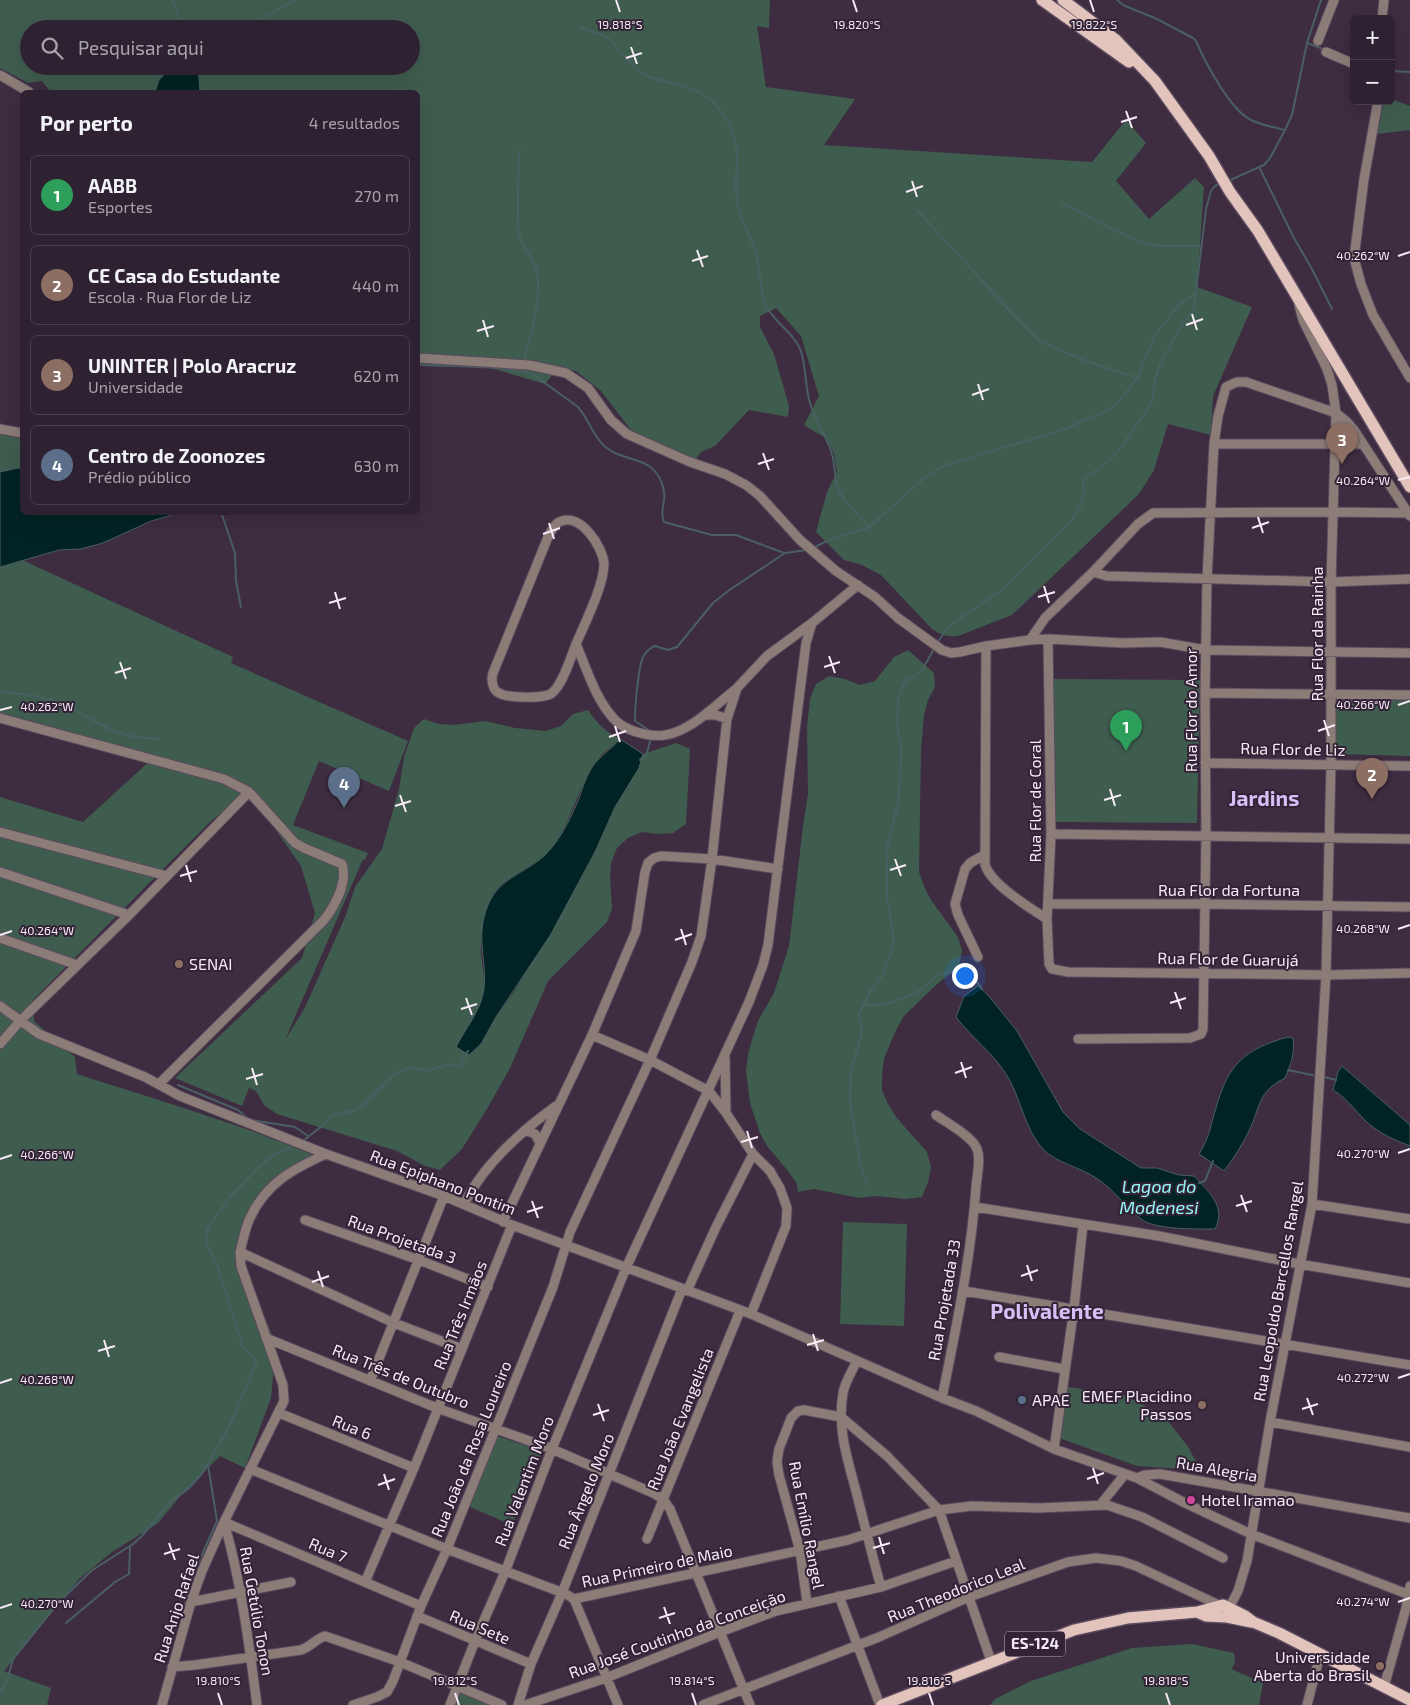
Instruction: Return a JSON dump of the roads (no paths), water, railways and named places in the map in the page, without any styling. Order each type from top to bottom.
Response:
[{"type":"main road","points":[[1042,0],[1104,42],[1154,81]]},
{"type":"main road","points":[[1063,0],[1116,40],[1154,81],[1209,156],[1230,192],[1258,231],[1410,486]]},
{"type":"main road","name":"ES-124","points":[[881,1705],[1054,1636],[1087,1626],[1128,1618],[1197,1612],[1206,1616],[1225,1609],[1410,1700]]},
{"type":"street","points":[[1318,41],[1334,0]]},
{"type":"street","points":[[1382,15],[1384,0]]},
{"type":"street","points":[[1326,52],[1350,62]]},
{"type":"street","points":[[0,75],[26,90]]},
{"type":"street","points":[[1377,105],[1364,178],[1354,258],[1361,284],[1373,315],[1410,378]]},
{"type":"street","name":"Rua Flor da Rainha","points":[[1299,300],[1298,308],[1327,369],[1332,385],[1336,413],[1331,582],[1331,764],[1326,975]]},
{"type":"street","points":[[420,358],[529,365],[566,373],[588,388],[611,420],[627,434],[690,462],[725,474],[746,485],[760,496],[800,540],[836,571],[858,586],[919,635],[942,650],[951,653],[986,646],[1048,639],[1123,643],[1160,642],[1206,650],[1410,653]]},
{"type":"street","name":"Rua Flor do Amor","points":[[1078,1039],[1190,1038],[1201,1034],[1204,1025],[1205,973],[1207,579],[1209,512],[1218,416],[1226,387],[1237,382],[1246,382],[1336,413]]},
{"type":"street","points":[[1336,413],[1346,421],[1363,444],[1409,514]]},
{"type":"street","points":[[0,429],[20,433]]},
{"type":"street","points":[[1214,444],[1363,444]]},
{"type":"street","points":[[1030,640],[1045,618],[1093,572],[1138,524],[1153,513],[1333,512],[1409,514]]},
{"type":"street","points":[[576,644],[558,686],[552,694],[532,698],[500,694],[494,690],[491,677],[548,536],[559,522],[565,520],[577,522],[588,530],[603,557],[604,566],[601,581],[576,644],[605,708],[618,723],[636,732],[657,737],[668,736],[706,715],[737,688],[767,656],[858,586]]},
{"type":"street","points":[[1093,572],[1107,576],[1331,582],[1410,579]]},
{"type":"street","name":"Rua Valentim Moro","points":[[450,1705],[626,1268],[709,1091],[749,1002],[763,965],[768,944],[806,643],[812,623]]},
{"type":"street","name":"Rua Flor de Coral","points":[[1048,639],[1051,834],[1047,919],[1049,964]]},
{"type":"street","points":[[986,646],[984,856],[986,870],[991,877],[1023,903],[1047,919]]},
{"type":"street","name":"Rua João da Rosa Loureiro","points":[[354,1705],[387,1692],[553,1288],[576,1217],[650,1060],[692,962],[701,936],[712,859],[727,719],[737,688]]},
{"type":"street","points":[[1205,693],[1410,695]]},
{"type":"street","points":[[706,715],[716,715],[727,719]]},
{"type":"street","points":[[0,718],[224,779],[248,792],[295,843],[342,864],[343,877],[336,903],[324,920],[159,1084]]},
{"type":"street","name":"Rua Flor de Liz","points":[[1205,763],[1410,766]]},
{"type":"street","points":[[0,1044],[20,1021],[129,915],[248,792]]},
{"type":"street","points":[[0,832],[167,876]]},
{"type":"street","points":[[1051,834],[1410,839]]},
{"type":"street","name":"Rua Três Irmãos","points":[[365,1582],[488,1287],[508,1223],[540,1143],[592,1035],[636,931],[648,863],[654,858],[661,856],[712,859]]},
{"type":"street","points":[[978,956],[958,915],[955,904],[965,869],[970,863],[984,856]]},
{"type":"street","points":[[712,859],[778,869]]},
{"type":"street","points":[[0,872],[129,915]]},
{"type":"street","name":"Rua Flor da Fortuna","points":[[1049,904],[1410,907]]},
{"type":"street","points":[[0,938],[77,965]]},
{"type":"street","name":"Rua Flor de Guarujá","points":[[1049,964],[1052,969],[1068,972],[1326,975],[1410,973]]},
{"type":"street","name":"Rua Leopoldo Barcellos Rangel","points":[[1225,1609],[1241,1582],[1251,1538],[1270,1422],[1312,1204],[1326,975]]},
{"type":"street","name":"Rua Epiphano Pontim","points":[[0,1006],[20,1021],[47,1037],[145,1077],[180,1096],[326,1154],[444,1196],[566,1246],[751,1314],[942,1398],[976,1411],[1054,1449],[1138,1478]]},
{"type":"street","points":[[592,1035],[650,1060],[709,1091],[726,1113],[752,1154],[770,1171],[780,1188],[787,1208],[786,1226],[751,1314]]},
{"type":"street","points":[[724,1056],[726,1113]]},
{"type":"street","points":[[464,1204],[480,1176],[525,1130],[558,1104]]},
{"type":"street","name":"Rua Projetada 33","points":[[936,1115],[966,1136],[976,1147],[978,1163],[964,1291],[942,1398]]},
{"type":"street","points":[[525,1130],[535,1134],[540,1143]]},
{"type":"street","points":[[326,1154],[274,1183],[264,1194],[249,1219],[240,1252],[394,1324],[462,1349]]},
{"type":"street","name":"Rua Ângelo Moro","points":[[518,1705],[531,1664],[562,1593],[685,1290],[752,1154]]},
{"type":"street","points":[[370,1381],[444,1196]]},
{"type":"street","points":[[1312,1204],[1410,1219]]},
{"type":"street","points":[[974,1207],[1159,1236],[1299,1264],[1410,1283]]},
{"type":"street","name":"Rua Projetada 3","points":[[305,1220],[419,1260],[488,1287]]},
{"type":"street","points":[[1054,1449],[1074,1308],[1083,1225]]},
{"type":"street","name":"Rua Anjo Rafael","points":[[162,1705],[191,1602],[202,1571],[284,1401],[284,1391],[241,1266],[240,1252]]},
{"type":"street","points":[[964,1291],[1410,1364]]},
{"type":"street","name":"Rua João Evangelista","points":[[647,1539],[740,1311]]},
{"type":"street","name":"Rua Três de Outubro","points":[[266,1338],[437,1408],[552,1449],[654,1493],[663,1500]]},
{"type":"street","points":[[999,1357],[1064,1370]]},
{"type":"street","points":[[857,1361],[846,1382],[841,1418],[846,1457],[881,1587]]},
{"type":"street","name":"Rua Emílio Rangel","points":[[807,1603],[800,1551],[779,1475],[777,1462],[779,1449],[791,1418],[798,1411],[809,1411],[841,1418]]},
{"type":"street","name":"Rua 6","points":[[279,1413],[414,1468]]},
{"type":"street","points":[[841,1418],[888,1456],[939,1510],[991,1661]]},
{"type":"street","points":[[1270,1422],[1410,1447]]},
{"type":"street","name":"Rua Primeiro de Maio","points":[[250,1469],[388,1526],[574,1599],[800,1551],[866,1535],[939,1510],[972,1506],[1038,1508],[1101,1504],[1142,1516],[1223,1558]]},
{"type":"street","points":[[1101,1504],[1124,1474]]},
{"type":"street","name":"Rua Alegria","points":[[1138,1478],[1160,1474],[1410,1518]]},
{"type":"street","points":[[1138,1478],[1251,1538],[1410,1592],[1384,1687]]},
{"type":"street","points":[[663,1500],[670,1509],[750,1705]]},
{"type":"street","name":"Rua 7","points":[[224,1522],[421,1606]]},
{"type":"street","name":"Rua Getúlio Tonon","points":[[224,1522],[239,1593],[257,1705]]},
{"type":"street","name":"Rua Theodorico Leal","points":[[703,1705],[857,1645],[969,1597],[1068,1562],[1096,1558],[1122,1561],[1225,1609]]},
{"type":"street","name":"Rua José Coutinho da Conceição","points":[[529,1704],[606,1678],[776,1611],[881,1587],[956,1561]]},
{"type":"street","points":[[191,1602],[291,1582]]},
{"type":"street","points":[[839,1596],[881,1705]]},
{"type":"street","points":[[574,1599],[618,1705]]},
{"type":"street","name":"Rua Sete","points":[[417,1616],[531,1664]]},
{"type":"street","points":[[172,1667],[300,1650],[312,1645],[325,1636],[400,1662],[502,1705]]},
{"type":"street","points":[[1307,1705],[1320,1655]]},
{"type":"water","points":[[164,75],[199,75],[200,90],[156,90],[159,80]]},
{"type":"water","points":[[20,468],[20,515],[172,515],[151,521],[103,543],[81,549],[59,550],[0,567],[0,472]]},
{"type":"water","points":[[620,739],[643,754],[639,768],[615,807],[595,852],[551,934],[496,1017],[481,1044],[469,1055],[456,1047],[480,1005],[484,989],[482,927],[488,905],[505,882],[544,856],[555,844],[571,816],[591,769]]},
{"type":"water","name":"Lagoa do Modenesi","points":[[978,986],[988,995],[1017,1031],[1063,1112],[1080,1129],[1141,1168],[1157,1168],[1179,1175],[1194,1176],[1210,1194],[1217,1207],[1219,1214],[1215,1229],[1176,1228],[1147,1223],[1102,1182],[1090,1174],[1055,1158],[1043,1149],[1031,1132],[1006,1074],[956,1017],[964,996]]},
{"type":"water","points":[[1288,1037],[1293,1038],[1293,1053],[1285,1078],[1264,1094],[1246,1136],[1224,1171],[1199,1154],[1208,1137],[1226,1080],[1240,1060],[1249,1053]]},
{"type":"water","points":[[1342,1066],[1410,1125],[1410,1146],[1374,1128],[1333,1090],[1338,1072]]},
{"type":"waterway","points":[[173,0],[180,20]]},
{"type":"waterway","points":[[260,20],[295,0]]},
{"type":"waterway","points":[[1117,0],[1123,5],[1157,19],[1193,38],[1219,85],[1243,115],[1263,125],[1284,130]]},
{"type":"waterway","points":[[1228,181],[1264,165],[1270,158],[1285,130],[1292,115],[1307,43],[1321,0]]},
{"type":"waterway","points":[[581,28],[604,35],[633,67],[643,74],[684,86],[703,94],[712,101],[729,123],[736,147],[736,194],[738,208],[756,254],[766,306],[774,318],[794,339],[801,351],[810,403],[832,453],[839,491],[846,502],[869,527]]},
{"type":"waterway","points":[[1307,43],[1326,50]]},
{"type":"waterway","points":[[1395,71],[1410,72]]},
{"type":"waterway","points":[[520,149],[518,231],[536,267],[538,282],[535,316],[524,359]]},
{"type":"waterway","points":[[1260,169],[1332,309]]},
{"type":"waterway","points":[[937,643],[949,626],[1002,590],[1072,520],[1080,507],[1085,478],[1109,461],[1120,449],[1152,402],[1155,379],[1159,367],[1174,338],[1194,308],[1206,209],[1211,191],[1221,183]]},
{"type":"waterway","points":[[1062,203],[1139,241],[1161,246],[1200,246]]},
{"type":"waterway","points":[[918,211],[1039,340],[1086,361],[1137,378]]},
{"type":"waterway","points":[[813,548],[831,539],[868,528],[928,475],[946,465],[1062,430],[1104,412],[1117,404],[1137,378],[1155,335],[1179,305],[1196,293]]},
{"type":"waterway","points":[[420,365],[489,367],[522,371],[534,375],[578,407],[601,443],[607,448],[619,455],[648,465],[653,469],[664,490],[662,514],[664,522],[712,535],[736,535],[784,553]]},
{"type":"waterway","points":[[11,435],[20,449]]},
{"type":"waterway","points":[[222,515],[235,553],[236,581],[241,607]]},
{"type":"waterway","points":[[650,731],[635,721],[640,670],[643,657],[647,651],[655,646],[668,650],[677,647],[713,603],[728,591],[785,553],[807,550]]},
{"type":"waterway","points":[[867,1185],[860,1162],[850,1102],[851,1070],[862,1032],[859,1014],[871,990],[882,976],[894,945],[887,897],[887,863],[888,842],[898,804],[901,761],[901,745],[897,726],[898,700],[906,681],[921,672],[935,647]]},
{"type":"waterway","points":[[0,691],[50,699],[121,733],[134,737],[159,739]]},
{"type":"waterway","points":[[640,760],[647,753],[651,738]]},
{"type":"waterway","points":[[865,1005],[880,1005],[903,998],[923,988],[936,976],[952,972],[969,975],[982,989]]},
{"type":"waterway","points":[[303,1141],[322,1126],[332,1115],[353,1111],[363,1105],[396,1073],[410,1067],[427,1071],[449,1064],[458,1066],[468,1051]]},
{"type":"waterway","points":[[1288,1070],[1317,1076]]},
{"type":"waterway","points":[[1324,1077],[1336,1080]]},
{"type":"waterway","points":[[178,1085],[238,1110],[247,1118]]},
{"type":"waterway","points":[[251,1120],[295,1127],[308,1136]]},
{"type":"waterway","points":[[0,1692],[7,1681],[13,1659],[58,1603],[91,1571],[133,1544],[170,1502],[188,1489],[201,1475],[229,1427],[256,1361],[242,1345],[217,1264],[208,1247],[206,1233],[229,1198],[259,1167],[269,1158],[294,1145]]},
{"type":"waterway","points":[[1199,1183],[1205,1181],[1213,1161]]},
{"type":"waterway","points":[[184,1610],[189,1586],[217,1521],[208,1465]]},
{"type":"waterway","points":[[66,1623],[115,1582],[129,1574],[130,1546]]},
{"type":"place","name":"UNINTER | Polo Aracruz","points":[[1342,464]]},
{"type":"place","name":"AABB","points":[[1126,751]]},
{"type":"place","name":"CE Casa do Estudante","points":[[1372,799]]},
{"type":"place","name":"Centro de Zoonozes","points":[[344,808]]},
{"type":"place","name":"SENAI","points":[[179,964]]},
{"type":"place","name":"APAE","points":[[1022,1400]]},
{"type":"place","name":"EMEF Placidino Passos","points":[[1202,1405]]},
{"type":"place","name":"Hotel Iramao","points":[[1191,1500]]},
{"type":"place","name":"Universidade Aberta do Brasil","points":[[1380,1666]]},
{"type":"district","name":"Jardins","points":[[1264,799]]},
{"type":"district","name":"Polivalente","points":[[1047,1312]]}]
